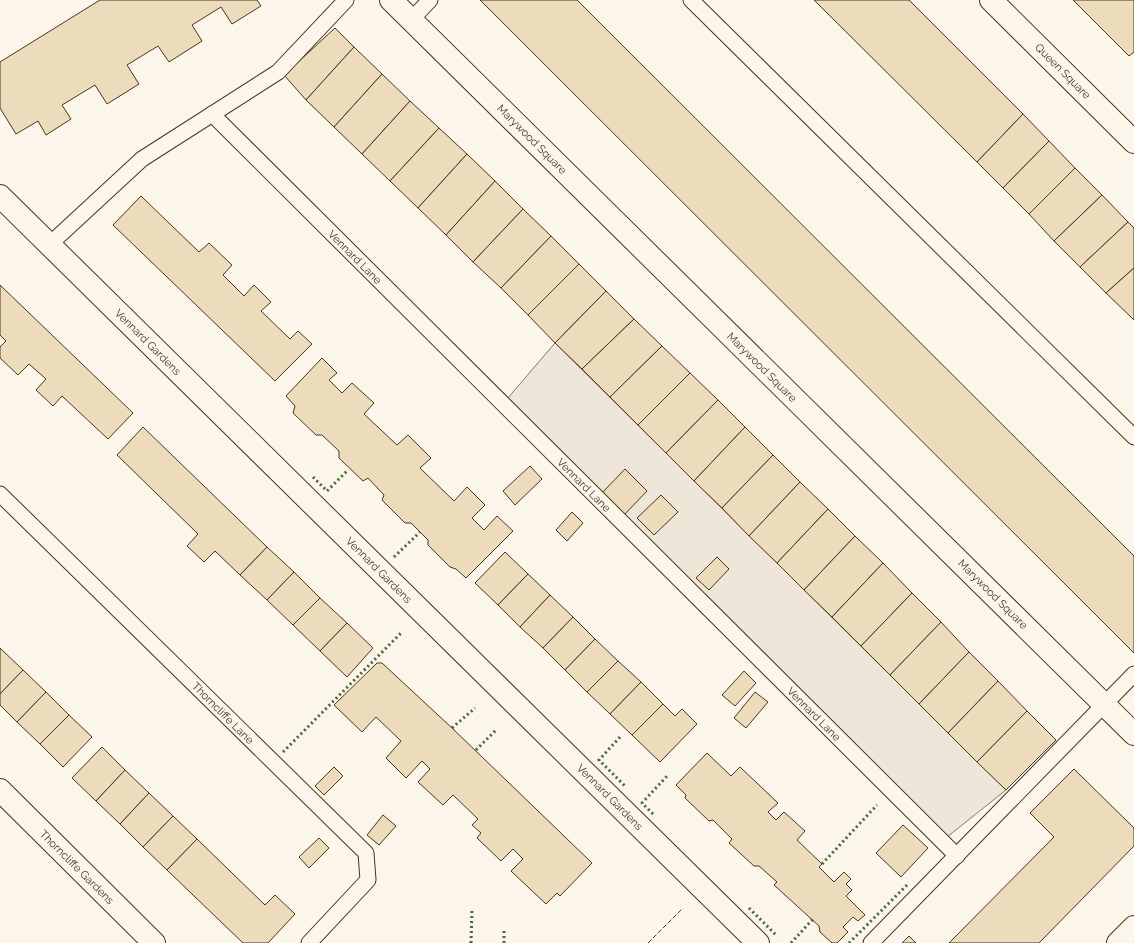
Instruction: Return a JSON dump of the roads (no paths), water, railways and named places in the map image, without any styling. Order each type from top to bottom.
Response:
[{"type":"street","name":"Marywood Square","points":[[391,0],[1134,734]]},
{"type":"street","name":"Queen Square","points":[[991,0],[1134,142]]},
{"type":"street","name":"Vennard Gardens","points":[[0,196],[758,943]]},
{"type":"street","name":"Thorncliffe Gardens","points":[[0,790],[154,943]]},
{"type":"street","points":[[1118,943],[1134,927]]},
{"type":"lane","points":[[49,245],[142,159],[278,72],[346,0]]},
{"type":"lane","points":[[411,20],[430,0]]},
{"type":"lane","points":[[691,0],[1134,437]]},
{"type":"lane","name":"Vennard Lane","points":[[212,114],[957,856]]},
{"type":"lane","name":"Thorncliffe Lane","points":[[0,494],[366,853],[368,880],[309,943]]},
{"type":"lane","points":[[871,943],[957,856],[1103,703],[1134,674]]}]
